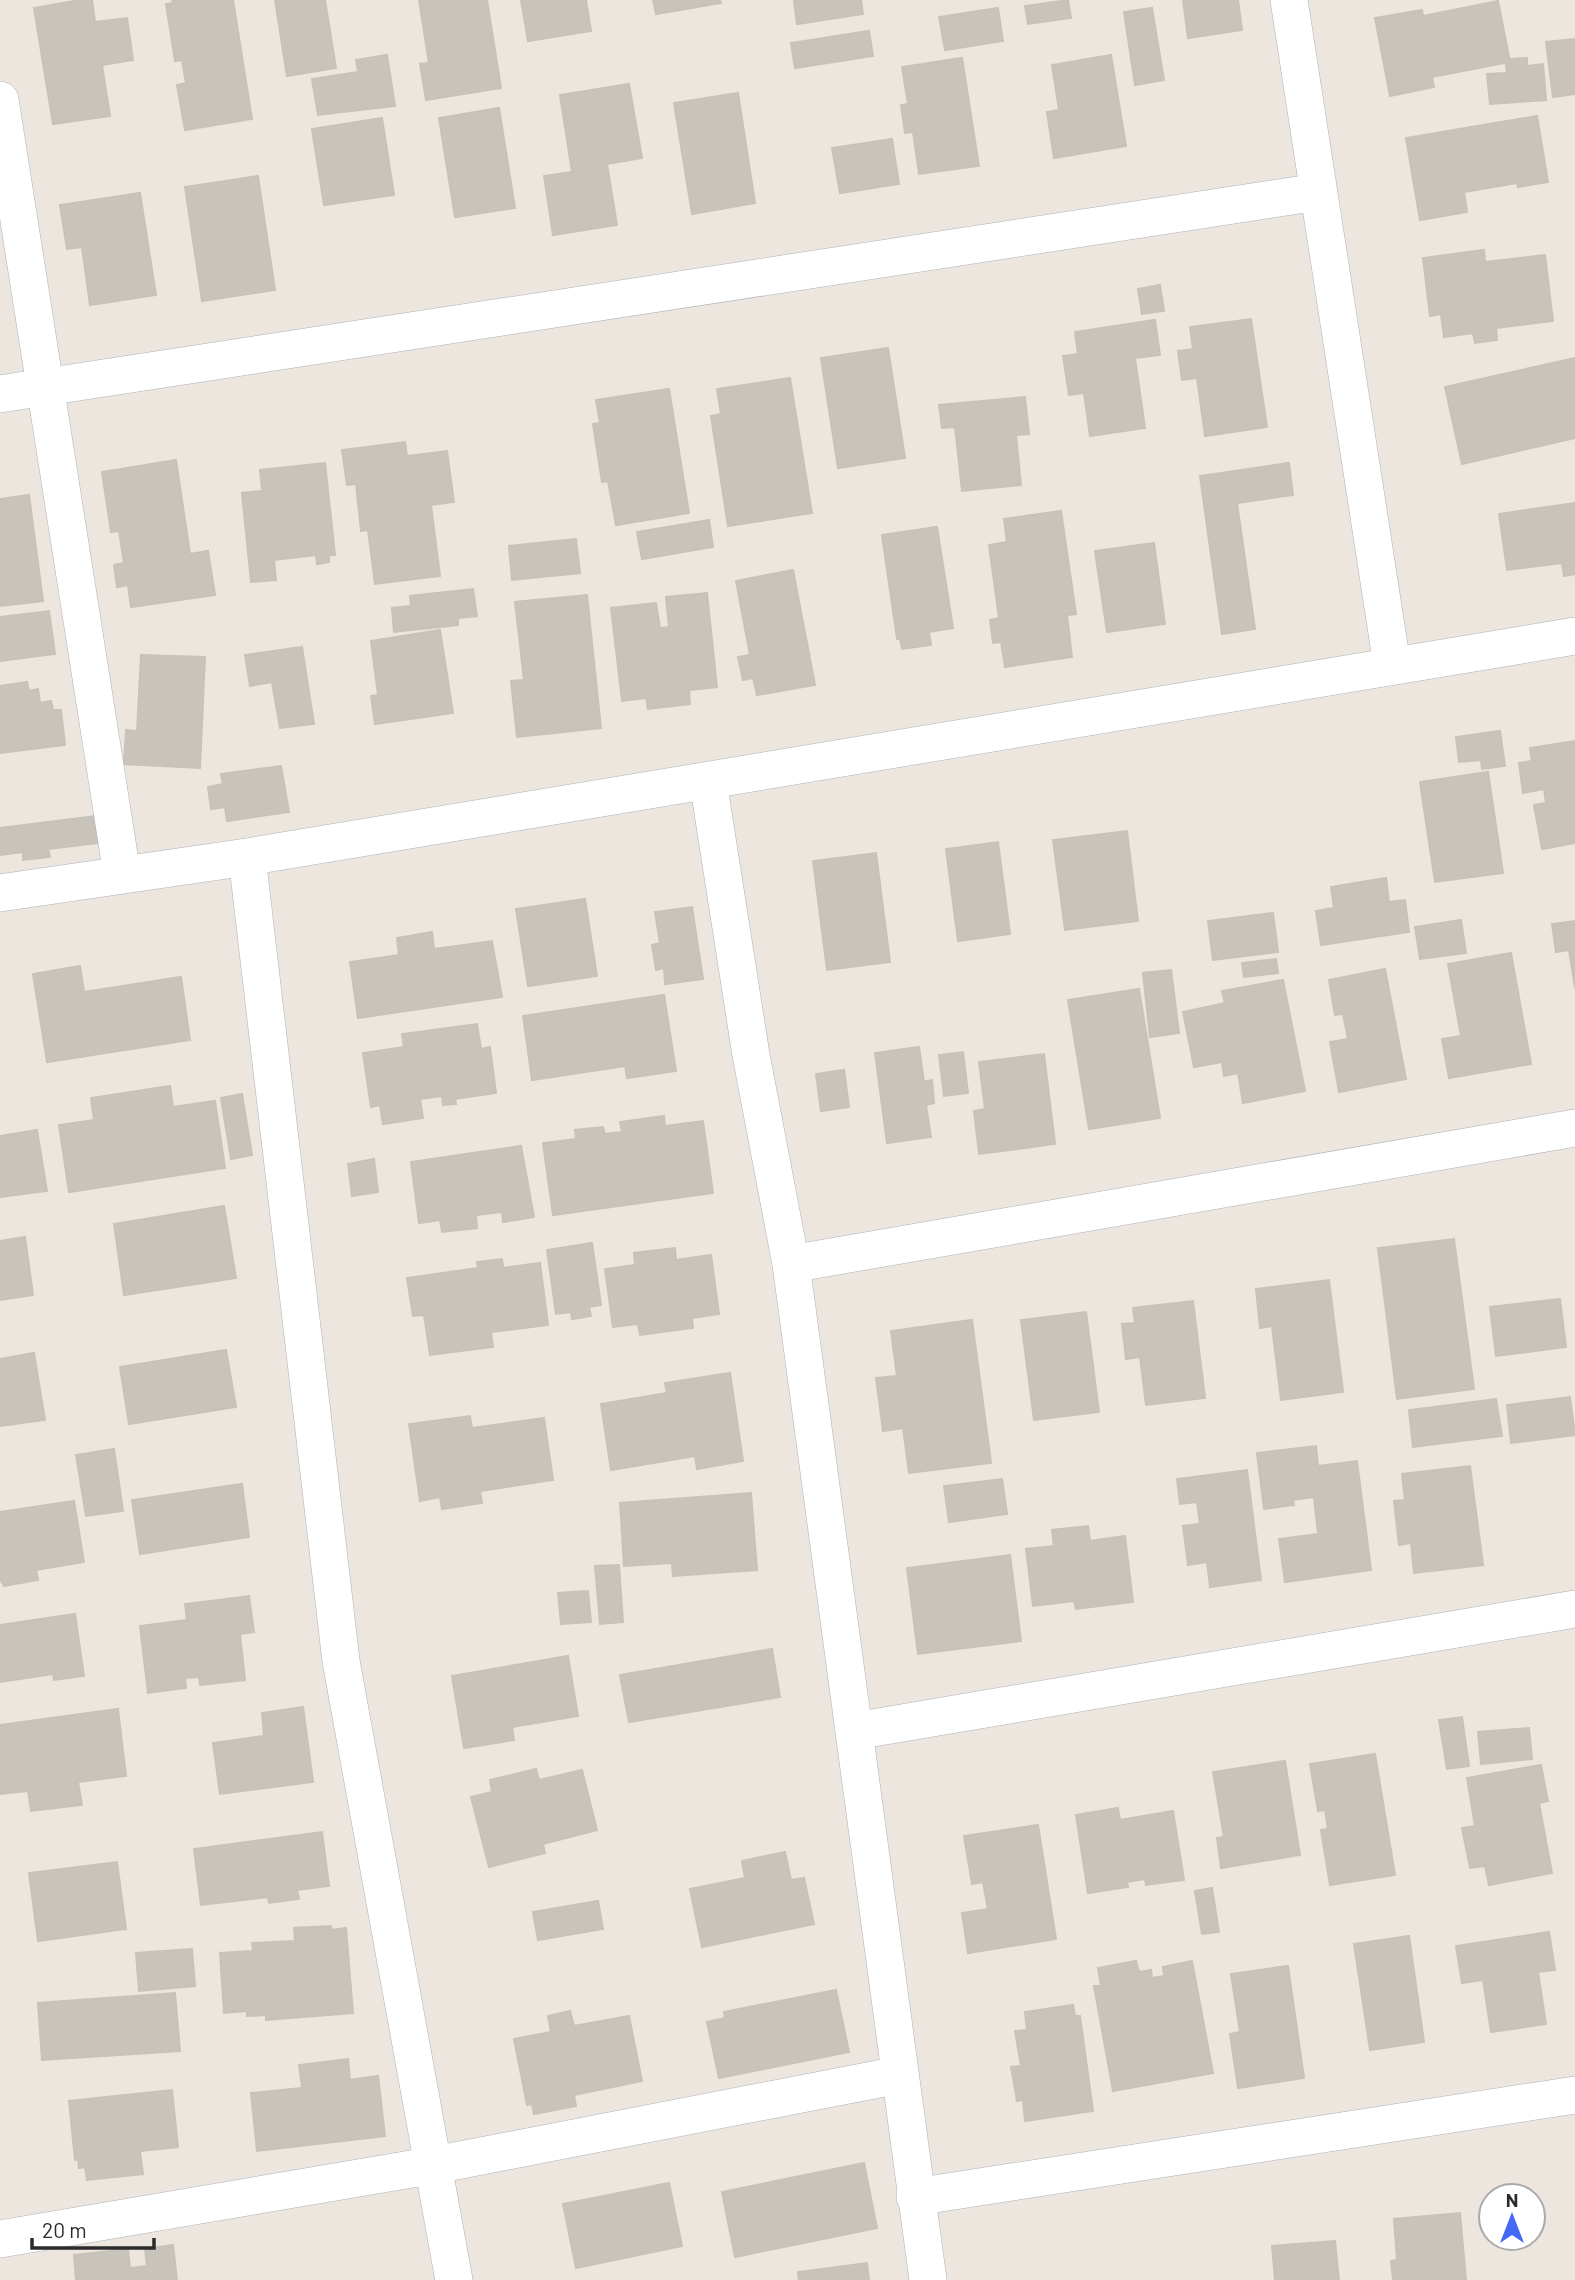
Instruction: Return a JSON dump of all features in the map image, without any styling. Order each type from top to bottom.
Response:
[{"type":"street","points":[[1289,0],[1392,665]]},
{"type":"street","points":[[0,100],[43,387],[122,874]]},
{"type":"street","points":[[0,394],[1318,192]]},
{"type":"street","points":[[0,893],[247,857],[1575,636]]},
{"type":"street","points":[[708,781],[751,1055],[791,1264],[928,2280]]},
{"type":"street","points":[[247,857],[341,1661],[454,2280]]},
{"type":"street","points":[[791,1264],[1575,1128]]},
{"type":"street","points":[[855,1731],[1575,1609]]},
{"type":"street","points":[[0,2239],[435,2165],[900,2075]]},
{"type":"street","points":[[915,2197],[1575,2095]]},
{"type":"building","points":[[92,0],[95,22],[127,18],[133,60],[102,65],[110,116],[53,124],[34,8]]},
{"type":"building","points":[[172,0],[233,0],[252,119],[185,130],[177,85],[186,83],[182,60],[175,61],[166,4],[173,3]]},
{"type":"building","points":[[275,0],[325,0],[336,68],[287,76]]},
{"type":"building","points":[[419,0],[487,0],[501,88],[426,100],[420,64],[429,63]]},
{"type":"building","points":[[521,0],[586,0],[591,31],[528,41]]},
{"type":"building","points":[[653,0],[720,0],[721,3],[656,14]]},
{"type":"building","points":[[794,0],[861,0],[863,14],[797,24]]},
{"type":"building","points":[[1068,0],[1071,18],[1028,24],[1025,6]]},
{"type":"building","points":[[1183,0],[1238,0],[1242,30],[1188,38]]},
{"type":"building","points":[[1498,1],[1510,62],[1432,77],[1434,87],[1390,96],[1375,18],[1422,10],[1423,16]]},
{"type":"building","points":[[998,8],[1003,41],[945,50],[939,17]]},
{"type":"building","points":[[1152,8],[1164,80],[1135,85],[1124,12]]},
{"type":"building","points":[[869,31],[873,56],[795,68],[791,43]]},
{"type":"building","points":[[1575,39],[1575,94],[1553,97],[1546,42]]},
{"type":"building","points":[[387,55],[395,106],[318,115],[312,79],[358,72],[356,60]]},
{"type":"building","points":[[1111,55],[1126,146],[1054,158],[1047,112],[1059,110],[1052,65]]},
{"type":"building","points":[[962,58],[979,166],[919,174],[913,132],[905,133],[901,105],[908,104],[902,67]]},
{"type":"building","points":[[1527,58],[1527,66],[1543,64],[1546,100],[1490,104],[1487,74],[1507,73],[1506,64],[1511,64],[1511,59]]},
{"type":"building","points":[[629,84],[642,158],[607,164],[617,225],[553,235],[544,176],[572,172],[560,95]]},
{"type":"building","points":[[738,93],[755,203],[692,214],[674,103]]},
{"type":"building","points":[[499,108],[515,208],[455,217],[439,118]]},
{"type":"building","points":[[1537,116],[1548,182],[1518,187],[1517,183],[1464,192],[1467,212],[1420,220],[1406,138]]},
{"type":"building","points":[[382,118],[394,195],[324,205],[312,129]]},
{"type":"building","points":[[892,139],[899,184],[840,193],[832,148]]},
{"type":"building","points":[[258,176],[275,290],[202,301],[185,187]]},
{"type":"building","points":[[140,193],[156,295],[90,305],[82,247],[67,249],[60,205]]},
{"type":"building","points":[[1484,250],[1485,262],[1545,255],[1553,321],[1496,328],[1497,340],[1475,343],[1473,333],[1444,337],[1441,314],[1430,316],[1423,258]]},
{"type":"building","points":[[1160,285],[1164,311],[1142,314],[1138,289]]},
{"type":"building","points":[[1251,319],[1267,427],[1205,436],[1197,378],[1182,380],[1178,351],[1193,349],[1190,327]]},
{"type":"building","points":[[1155,320],[1160,355],[1135,358],[1145,428],[1090,436],[1084,393],[1069,395],[1063,356],[1078,354],[1075,332]]},
{"type":"building","points":[[888,348],[905,458],[838,468],[821,358]]},
{"type":"building","points":[[1575,358],[1575,438],[1462,464],[1445,387]]},
{"type":"building","points":[[790,378],[812,513],[728,526],[711,416],[721,414],[717,389]]},
{"type":"building","points":[[669,389],[689,513],[616,525],[608,481],[602,482],[593,424],[600,423],[596,400]]},
{"type":"building","points":[[1025,397],[1029,434],[1016,435],[1021,485],[962,491],[955,427],[942,428],[939,405]]},
{"type":"building","points":[[405,442],[407,456],[447,451],[454,502],[431,505],[440,576],[375,584],[368,530],[361,531],[356,484],[347,485],[342,450]]},
{"type":"building","points":[[176,460],[190,554],[208,551],[215,595],[131,607],[128,585],[117,587],[114,565],[124,563],[119,531],[111,532],[102,472]]},
{"type":"building","points":[[325,463],[335,555],[329,555],[329,562],[317,564],[316,555],[274,560],[276,580],[251,582],[242,493],[262,491],[260,470]]},
{"type":"building","points":[[1289,463],[1293,495],[1237,503],[1255,629],[1222,634],[1200,476]]},
{"type":"building","points":[[29,495],[43,601],[0,606],[0,499]]},
{"type":"building","points":[[1575,503],[1575,574],[1564,576],[1562,563],[1507,570],[1499,514]]},
{"type":"building","points":[[1061,511],[1076,614],[1067,615],[1072,657],[1005,667],[1001,642],[993,643],[990,620],[999,618],[989,545],[1007,542],[1004,519]]},
{"type":"building","points":[[709,520],[713,547],[642,559],[637,532]]},
{"type":"building","points":[[937,527],[953,628],[929,632],[931,645],[902,649],[900,638],[897,639],[882,535]]},
{"type":"building","points":[[576,539],[580,573],[512,580],[509,546]]},
{"type":"building","points":[[1154,543],[1165,624],[1107,632],[1095,551]]},
{"type":"building","points":[[793,570],[815,685],[757,695],[753,678],[743,680],[738,657],[750,655],[736,581]]},
{"type":"building","points":[[473,589],[477,616],[458,618],[458,625],[394,632],[392,608],[411,606],[410,596]]},
{"type":"building","points":[[707,593],[717,687],[689,690],[690,704],[648,709],[646,698],[622,701],[611,608],[656,603],[660,628],[669,627],[666,597]]},
{"type":"building","points":[[587,595],[601,728],[517,737],[511,681],[524,680],[515,602]]},
{"type":"building","points":[[49,611],[55,654],[0,661],[0,617]]},
{"type":"building","points":[[440,630],[453,713],[375,724],[371,696],[378,695],[371,641]]},
{"type":"building","points":[[302,647],[314,724],[280,728],[272,682],[250,686],[245,655]]},
{"type":"building","points":[[141,655],[205,657],[200,768],[124,764],[126,730],[137,731]]},
{"type":"building","points":[[27,682],[29,691],[38,689],[40,703],[51,701],[53,710],[61,710],[65,745],[0,753],[0,686]]},
{"type":"building","points":[[1500,731],[1505,766],[1482,769],[1481,760],[1459,762],[1456,737]]},
{"type":"building","points":[[1575,741],[1575,843],[1542,849],[1534,805],[1546,803],[1544,789],[1523,793],[1519,763],[1532,761],[1530,748]]},
{"type":"building","points":[[281,766],[289,812],[227,821],[225,807],[211,809],[208,787],[223,784],[221,774]]},
{"type":"building","points":[[1488,772],[1503,873],[1435,882],[1420,782]]},
{"type":"building","points":[[95,816],[99,843],[48,849],[50,857],[23,860],[23,852],[0,855],[0,828]]},
{"type":"building","points":[[1127,831],[1138,921],[1065,930],[1053,840]]},
{"type":"building","points":[[998,842],[1010,934],[958,941],[946,849]]},
{"type":"building","points":[[876,853],[890,962],[827,970],[813,861]]},
{"type":"building","points":[[1386,878],[1389,902],[1405,900],[1409,932],[1321,945],[1316,911],[1334,908],[1331,887]]},
{"type":"building","points":[[585,899],[597,976],[528,986],[516,909]]},
{"type":"building","points":[[692,907],[703,979],[665,984],[664,968],[656,970],[652,945],[660,943],[655,912]]},
{"type":"building","points":[[1273,913],[1278,952],[1213,960],[1208,921]]},
{"type":"building","points":[[1461,920],[1466,953],[1420,959],[1415,927]]},
{"type":"building","points":[[1575,921],[1575,988],[1569,950],[1556,952],[1552,924]]},
{"type":"building","points":[[432,932],[434,949],[492,941],[502,997],[358,1018],[350,962],[399,955],[397,938]]},
{"type":"building","points":[[1511,953],[1531,1064],[1449,1078],[1442,1039],[1461,1036],[1448,964]]},
{"type":"building","points":[[1276,959],[1278,973],[1244,977],[1242,963]]},
{"type":"building","points":[[80,966],[84,992],[181,977],[190,1040],[47,1062],[33,974]]},
{"type":"building","points":[[1385,969],[1406,1079],[1339,1092],[1330,1042],[1348,1039],[1343,1014],[1335,1015],[1329,980]]},
{"type":"building","points":[[1171,970],[1179,1033],[1150,1037],[1143,973]]},
{"type":"building","points":[[1283,980],[1305,1091],[1243,1103],[1238,1073],[1224,1076],[1222,1062],[1194,1067],[1183,1012],[1225,1003],[1222,991]]},
{"type":"building","points":[[1139,989],[1160,1118],[1089,1129],[1068,1000]]},
{"type":"building","points":[[664,995],[676,1071],[627,1078],[625,1066],[532,1080],[523,1016]]},
{"type":"building","points":[[477,1024],[481,1049],[490,1047],[496,1093],[455,1099],[456,1104],[443,1105],[442,1096],[420,1099],[423,1118],[383,1124],[380,1105],[371,1107],[363,1053],[404,1047],[402,1034]]},
{"type":"building","points":[[919,1047],[924,1082],[932,1080],[934,1103],[926,1105],[931,1137],[887,1143],[875,1053]]},
{"type":"building","points":[[963,1052],[968,1093],[944,1096],[939,1055]]},
{"type":"building","points":[[1044,1054],[1055,1144],[979,1154],[974,1111],[985,1109],[979,1062]]},
{"type":"building","points":[[844,1070],[849,1107],[821,1111],[816,1074]]},
{"type":"building","points":[[170,1086],[173,1107],[215,1101],[225,1168],[69,1192],[59,1125],[94,1120],[91,1098]]},
{"type":"building","points":[[242,1094],[252,1155],[231,1159],[221,1098]]},
{"type":"building","points":[[664,1116],[665,1126],[703,1121],[713,1193],[553,1215],[543,1143],[576,1139],[575,1130],[603,1127],[605,1134],[622,1132],[620,1122]]},
{"type":"building","points":[[37,1130],[47,1191],[0,1197],[0,1136]]},
{"type":"building","points":[[521,1146],[534,1217],[503,1222],[502,1212],[476,1215],[477,1228],[442,1232],[440,1220],[419,1223],[411,1162]]},
{"type":"building","points":[[374,1159],[378,1192],[352,1196],[348,1164]]},
{"type":"building","points":[[224,1206],[236,1278],[124,1295],[114,1224]]},
{"type":"building","points":[[25,1237],[33,1295],[0,1300],[0,1241]]},
{"type":"building","points":[[1454,1239],[1474,1389],[1397,1399],[1378,1248]]},
{"type":"building","points":[[592,1243],[601,1305],[589,1307],[591,1316],[572,1319],[571,1312],[556,1314],[547,1250]]},
{"type":"building","points":[[675,1248],[676,1260],[711,1255],[719,1314],[692,1318],[693,1328],[640,1335],[638,1324],[613,1327],[605,1269],[635,1265],[634,1253]]},
{"type":"building","points":[[502,1259],[503,1268],[540,1263],[548,1325],[491,1332],[493,1347],[430,1355],[424,1315],[413,1316],[407,1278],[478,1268],[477,1262]]},
{"type":"building","points":[[1329,1280],[1343,1392],[1281,1400],[1272,1326],[1260,1328],[1256,1289]]},
{"type":"building","points":[[1560,1299],[1566,1347],[1496,1356],[1490,1307]]},
{"type":"building","points":[[1193,1301],[1205,1398],[1146,1405],[1140,1357],[1126,1359],[1122,1324],[1135,1323],[1133,1308]]},
{"type":"building","points":[[1086,1312],[1099,1412],[1034,1420],[1021,1320]]},
{"type":"building","points":[[972,1320],[991,1463],[909,1473],[903,1428],[883,1431],[876,1378],[897,1376],[891,1331]]},
{"type":"building","points":[[226,1350],[236,1407],[129,1424],[120,1367]]},
{"type":"building","points":[[34,1353],[45,1420],[0,1426],[0,1359]]},
{"type":"building","points":[[730,1373],[743,1461],[697,1469],[695,1456],[611,1470],[601,1404],[667,1393],[665,1383]]},
{"type":"building","points":[[1570,1397],[1575,1435],[1511,1443],[1507,1405]]},
{"type":"building","points":[[1496,1399],[1502,1436],[1413,1447],[1409,1410]]},
{"type":"building","points":[[470,1416],[472,1428],[544,1418],[553,1480],[480,1491],[482,1503],[442,1509],[440,1497],[420,1501],[409,1424]]},
{"type":"building","points":[[1316,1446],[1318,1466],[1357,1461],[1371,1570],[1285,1582],[1279,1539],[1318,1534],[1314,1497],[1293,1500],[1294,1505],[1264,1509],[1257,1453]]},
{"type":"building","points":[[114,1449],[123,1511],[86,1516],[76,1455]]},
{"type":"building","points":[[1470,1466],[1483,1565],[1414,1573],[1411,1543],[1399,1545],[1394,1501],[1405,1500],[1402,1474]]},
{"type":"building","points":[[1247,1470],[1261,1580],[1210,1587],[1207,1562],[1188,1565],[1183,1526],[1200,1524],[1197,1502],[1180,1504],[1177,1479]]},
{"type":"building","points":[[1002,1479],[1007,1514],[949,1522],[944,1486]]},
{"type":"building","points":[[242,1484],[249,1537],[140,1554],[132,1500]]},
{"type":"building","points":[[751,1493],[757,1570],[673,1576],[672,1563],[624,1566],[620,1503]]},
{"type":"building","points":[[74,1501],[84,1562],[36,1570],[38,1580],[4,1586],[0,1579],[0,1512]]},
{"type":"building","points":[[1088,1526],[1090,1541],[1125,1536],[1133,1602],[1076,1609],[1074,1601],[1033,1606],[1026,1549],[1054,1546],[1052,1530]]},
{"type":"building","points":[[1010,1555],[1021,1641],[918,1654],[907,1568]]},
{"type":"building","points":[[619,1565],[623,1622],[600,1624],[595,1566]]},
{"type":"building","points":[[588,1591],[591,1622],[561,1624],[558,1593]]},
{"type":"building","points":[[249,1596],[254,1632],[240,1634],[245,1680],[200,1685],[199,1677],[185,1678],[186,1688],[148,1693],[140,1626],[187,1620],[185,1604]]},
{"type":"building","points":[[75,1614],[84,1676],[54,1680],[53,1674],[0,1682],[0,1625]]},
{"type":"building","points":[[772,1649],[780,1697],[629,1722],[620,1675]]},
{"type":"building","points":[[568,1656],[578,1716],[512,1727],[514,1740],[464,1748],[452,1676]]},
{"type":"building","points":[[303,1707],[313,1782],[220,1794],[213,1743],[264,1736],[262,1713]]},
{"type":"building","points":[[118,1709],[126,1776],[78,1782],[82,1805],[31,1811],[28,1791],[0,1794],[0,1725]]},
{"type":"building","points":[[1462,1717],[1469,1766],[1447,1769],[1439,1720]]},
{"type":"building","points":[[1529,1728],[1532,1759],[1481,1764],[1478,1732]]},
{"type":"building","points":[[1375,1754],[1395,1875],[1330,1885],[1321,1830],[1328,1829],[1325,1810],[1318,1811],[1310,1764]]},
{"type":"building","points":[[1285,1761],[1300,1855],[1221,1868],[1217,1838],[1224,1837],[1213,1772]]},
{"type":"building","points":[[1541,1765],[1548,1801],[1539,1803],[1552,1873],[1489,1885],[1485,1866],[1470,1868],[1462,1828],[1475,1826],[1467,1778]]},
{"type":"building","points":[[536,1769],[539,1780],[582,1770],[597,1830],[543,1844],[545,1853],[489,1867],[471,1797],[492,1792],[490,1780]]},
{"type":"building","points":[[1118,1808],[1120,1820],[1173,1811],[1184,1880],[1146,1885],[1145,1879],[1127,1882],[1128,1887],[1088,1893],[1076,1815]]},
{"type":"building","points":[[1038,1825],[1056,1939],[968,1953],[962,1913],[988,1909],[983,1882],[972,1884],[964,1836]]},
{"type":"building","points":[[322,1832],[329,1886],[297,1890],[299,1899],[269,1903],[268,1897],[201,1905],[194,1849]]},
{"type":"building","points":[[785,1852],[791,1880],[804,1878],[814,1924],[702,1947],[690,1889],[745,1878],[742,1861]]},
{"type":"building","points":[[117,1862],[126,1929],[38,1941],[29,1873]]},
{"type":"building","points":[[1212,1888],[1219,1932],[1202,1934],[1195,1891]]},
{"type":"building","points":[[598,1901],[603,1929],[538,1940],[533,1912]]},
{"type":"building","points":[[331,1926],[332,1930],[346,1928],[353,2013],[266,2020],[266,2015],[247,2016],[247,2011],[224,2013],[220,1953],[253,1951],[252,1943],[295,1941],[294,1928]]},
{"type":"building","points":[[1549,1932],[1555,1970],[1538,1972],[1546,2024],[1491,2032],[1483,1980],[1462,1983],[1456,1946]]},
{"type":"building","points":[[1409,1936],[1424,2042],[1370,2050],[1354,1944]]},
{"type":"building","points":[[192,1949],[195,1986],[139,1991],[136,1953]]},
{"type":"building","points":[[1136,1961],[1139,1972],[1151,1970],[1152,1978],[1164,1976],[1163,1967],[1192,1961],[1213,2073],[1113,2091],[1094,1986],[1101,1986],[1098,1968]]},
{"type":"building","points":[[1288,1966],[1304,2078],[1238,2088],[1230,2034],[1240,2032],[1231,1974]]},
{"type":"building","points":[[836,1990],[849,2052],[719,2078],[707,2022],[725,2018],[724,2012]]},
{"type":"building","points":[[175,1993],[180,2051],[42,2060],[38,2003]]},
{"type":"building","points":[[1073,2005],[1075,2016],[1080,2016],[1093,2111],[1025,2121],[1023,2100],[1017,2101],[1011,2067],[1021,2066],[1015,2031],[1027,2030],[1025,2012]]},
{"type":"building","points":[[570,2011],[574,2026],[629,2016],[642,2081],[574,2095],[576,2106],[534,2114],[532,2104],[527,2105],[514,2039],[551,2032],[548,2016]]},
{"type":"building","points":[[348,2059],[350,2080],[378,2076],[385,2136],[257,2151],[251,2093],[302,2088],[299,2065]]},
{"type":"building","points":[[172,2090],[178,2147],[140,2151],[143,2174],[87,2180],[85,2167],[79,2168],[78,2159],[75,2160],[69,2101]]},
{"type":"building","points":[[864,2163],[877,2228],[735,2257],[722,2192]]},
{"type":"building","points":[[669,2183],[682,2246],[576,2268],[563,2204]]},
{"type":"building","points":[[1460,2213],[1466,2280],[1393,2280],[1391,2261],[1397,2260],[1394,2219]]},
{"type":"building","points":[[1335,2241],[1339,2280],[1275,2280],[1272,2246]]},
{"type":"building","points":[[173,2245],[177,2280],[76,2280],[74,2255],[128,2249],[130,2268],[147,2266],[145,2249]]},
{"type":"building","points":[[867,2263],[869,2280],[799,2280],[798,2272]]}]
